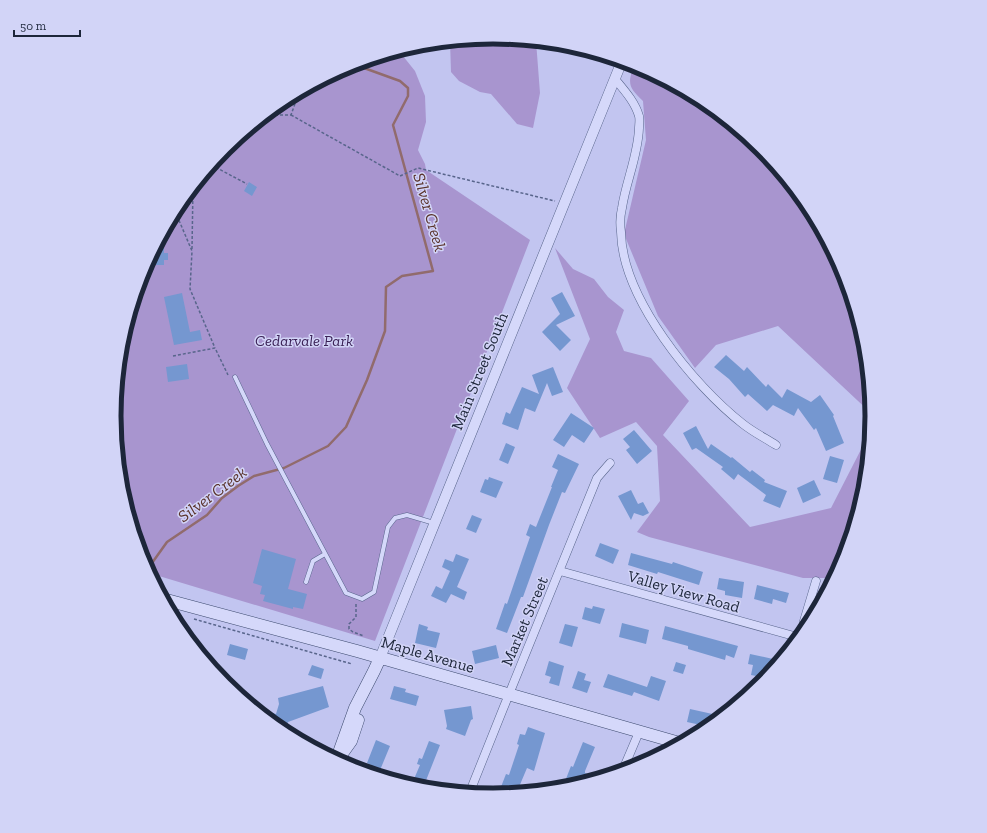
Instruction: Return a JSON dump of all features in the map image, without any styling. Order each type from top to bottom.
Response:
[{"type":"main road","name":"Maple Avenue","points":[[170,600],[509,694],[675,742]]},
{"type":"main road","name":"Main Street South","points":[[340,756],[351,741],[361,708],[362,693],[380,658]]},
{"type":"street","name":"Main Street South","points":[[380,658],[620,66]]},
{"type":"street","points":[[614,79],[634,103],[640,118],[638,143],[621,209],[620,234],[625,262],[635,288],[649,317],[680,361],[706,391],[744,425],[776,445]]},
{"type":"street","name":"Market Street","points":[[472,788],[597,478],[610,463]]},
{"type":"street","name":"Valley View Road","points":[[560,571],[794,635]]},
{"type":"street","points":[[804,622],[816,580]]},
{"type":"street","points":[[625,765],[638,732]]},
{"type":"lane","points":[[233,378],[346,593],[362,599],[374,592],[388,527],[395,518],[407,515],[434,523]]},
{"type":"lane","points":[[306,582],[313,561],[325,554]]},
{"type":"path","points":[[291,115],[296,101]]},
{"type":"path","points":[[276,115],[291,115],[400,176],[418,168],[555,201]]},
{"type":"path","points":[[216,167],[247,184]]},
{"type":"path","points":[[193,197],[190,289],[215,348],[233,378]]},
{"type":"path","points":[[178,219],[192,251]]},
{"type":"path","points":[[174,356],[215,348]]},
{"type":"path","points":[[356,597],[356,617],[349,624],[349,629],[364,636]]},
{"type":"path","points":[[194,619],[352,664]]},
{"type":"green space","points":[[494,44],[536,47],[540,93],[533,128],[517,124],[491,94],[480,92],[459,81],[451,72],[450,47]]},
{"type":"green space","name":"Cedarvale Park","points":[[403,56],[415,71],[425,96],[426,122],[418,150],[425,164],[426,170],[530,240],[375,641],[156,575],[141,536],[128,489],[122,441],[122,392],[128,344],[149,274],[171,230],[198,190],[213,171],[248,136],[267,121],[307,94],[351,72]]},
{"type":"green space","points":[[632,71],[658,82],[680,94],[720,121],[757,153],[789,190],[816,230],[838,274],[859,344],[863,368],[866,408],[778,326],[716,345],[695,368],[658,316],[624,234],[646,140],[643,101],[632,89],[630,77]]},
{"type":"green space","points":[[555,248],[573,269],[594,279],[608,297],[624,310],[616,332],[624,351],[651,358],[689,401],[663,435],[750,527],[831,508],[865,442],[859,489],[853,513],[838,559],[829,578],[803,578],[649,537],[637,532],[660,501],[657,446],[636,422],[600,438],[567,388],[590,339]]},
{"type":"building","points":[[249,182],[257,187],[252,196],[244,191]]},
{"type":"building","points":[[164,243],[164,253],[168,253],[168,260],[164,260],[164,265],[153,265]]},
{"type":"building","points":[[562,292],[575,316],[556,325],[571,340],[560,351],[542,332],[560,314],[551,298]]},
{"type":"building","points":[[182,293],[190,332],[200,330],[202,340],[174,345],[164,297]]},
{"type":"building","points":[[726,355],[744,371],[747,367],[766,387],[768,384],[782,398],[787,389],[811,402],[820,395],[834,415],[833,416],[844,443],[826,451],[816,428],[814,430],[798,408],[794,416],[773,405],[767,411],[748,394],[745,397],[729,379],[714,367]]},
{"type":"building","points":[[187,364],[189,379],[168,382],[166,367]]},
{"type":"building","points":[[553,367],[563,392],[552,396],[547,383],[535,412],[525,408],[518,430],[502,424],[506,412],[510,414],[522,387],[539,394],[532,375]]},
{"type":"building","points":[[571,413],[594,428],[584,443],[572,435],[564,447],[553,440]]},
{"type":"building","points":[[696,426],[708,449],[711,444],[731,458],[732,457],[750,472],[752,470],[765,480],[764,482],[787,491],[780,508],[763,501],[766,495],[738,474],[734,480],[721,469],[723,467],[696,448],[692,450],[683,433]]},
{"type":"building","points":[[634,430],[652,451],[637,464],[626,450],[630,447],[623,439]]},
{"type":"building","points":[[506,443],[515,447],[508,464],[499,460]]},
{"type":"building","points":[[558,454],[579,464],[565,493],[562,492],[523,597],[521,597],[507,633],[496,629],[505,603],[507,604],[530,537],[526,535],[530,524],[536,527],[552,487],[558,470],[552,467]]},
{"type":"building","points":[[830,456],[844,460],[837,483],[823,479]]},
{"type":"building","points":[[489,477],[503,482],[496,498],[480,492],[485,479],[488,480]]},
{"type":"building","points":[[814,480],[821,495],[803,503],[797,488]]},
{"type":"building","points":[[631,490],[638,504],[643,502],[649,513],[643,516],[634,513],[631,520],[618,496]]},
{"type":"building","points":[[472,515],[482,519],[476,533],[466,529]]},
{"type":"building","points":[[600,543],[619,550],[613,564],[595,556]]},
{"type":"building","points":[[262,549],[296,559],[288,589],[307,594],[303,609],[293,607],[293,609],[263,601],[265,595],[260,594],[262,586],[253,583]]},
{"type":"building","points":[[631,553],[672,564],[673,562],[703,572],[699,585],[658,572],[657,574],[628,565]]},
{"type":"building","points":[[456,554],[469,559],[457,587],[467,592],[464,600],[451,594],[446,603],[431,596],[436,586],[442,589],[450,571],[442,567],[445,559],[453,562]]},
{"type":"building","points":[[719,578],[744,582],[742,598],[725,595],[725,591],[717,589]]},
{"type":"building","points":[[757,585],[789,593],[786,603],[773,599],[772,604],[754,599]]},
{"type":"building","points":[[593,606],[605,609],[600,624],[582,619],[585,607],[592,609]]},
{"type":"building","points":[[622,623],[649,630],[646,644],[619,637]]},
{"type":"building","points":[[419,624],[428,627],[427,630],[440,633],[436,648],[415,643]]},
{"type":"building","points":[[565,624],[578,627],[572,647],[559,643]]},
{"type":"building","points":[[665,626],[738,646],[734,658],[726,655],[725,660],[688,649],[688,646],[662,639]]},
{"type":"building","points":[[230,644],[248,649],[245,660],[227,655]]},
{"type":"building","points":[[496,645],[499,658],[475,664],[472,651]]},
{"type":"building","points":[[750,654],[773,659],[772,664],[760,677],[751,675],[753,665],[748,664]]},
{"type":"building","points":[[549,661],[564,666],[559,686],[549,683],[551,677],[545,675]]},
{"type":"building","points":[[676,662],[686,665],[683,674],[673,671]]},
{"type":"building","points":[[312,665],[324,669],[321,679],[308,675]]},
{"type":"building","points":[[578,671],[586,674],[584,680],[591,682],[587,693],[572,688]]},
{"type":"building","points":[[608,674],[647,687],[651,676],[666,681],[659,701],[634,692],[632,696],[603,687]]},
{"type":"building","points":[[323,686],[329,707],[288,722],[287,726],[266,711],[276,714],[279,704],[278,698]]},
{"type":"building","points":[[394,686],[406,689],[405,692],[419,696],[416,706],[390,699]]},
{"type":"building","points":[[471,706],[473,719],[471,720],[465,736],[446,729],[447,726],[444,710]]},
{"type":"building","points":[[690,709],[716,715],[701,725],[687,722]]},
{"type":"building","points":[[528,727],[545,733],[534,771],[527,768],[519,787],[521,788],[500,789],[506,774],[509,775],[519,745],[517,744],[520,734],[525,735]]},
{"type":"building","points":[[376,740],[390,746],[380,771],[370,768],[371,765],[367,763]]},
{"type":"building","points":[[429,741],[440,745],[425,783],[414,779],[420,765],[417,764],[419,758],[422,759]]},
{"type":"building","points":[[583,742],[595,747],[585,771],[585,773],[588,774],[587,777],[565,782],[571,766],[573,767]]},
{"type":"waterway","name":"Silver Creek","points":[[151,564],[167,542],[207,515],[222,498],[238,486],[254,476],[284,468],[328,446],[346,427],[367,380],[385,331],[386,287],[402,276],[433,271],[393,125],[408,96],[408,88],[400,81],[363,68]]}]
